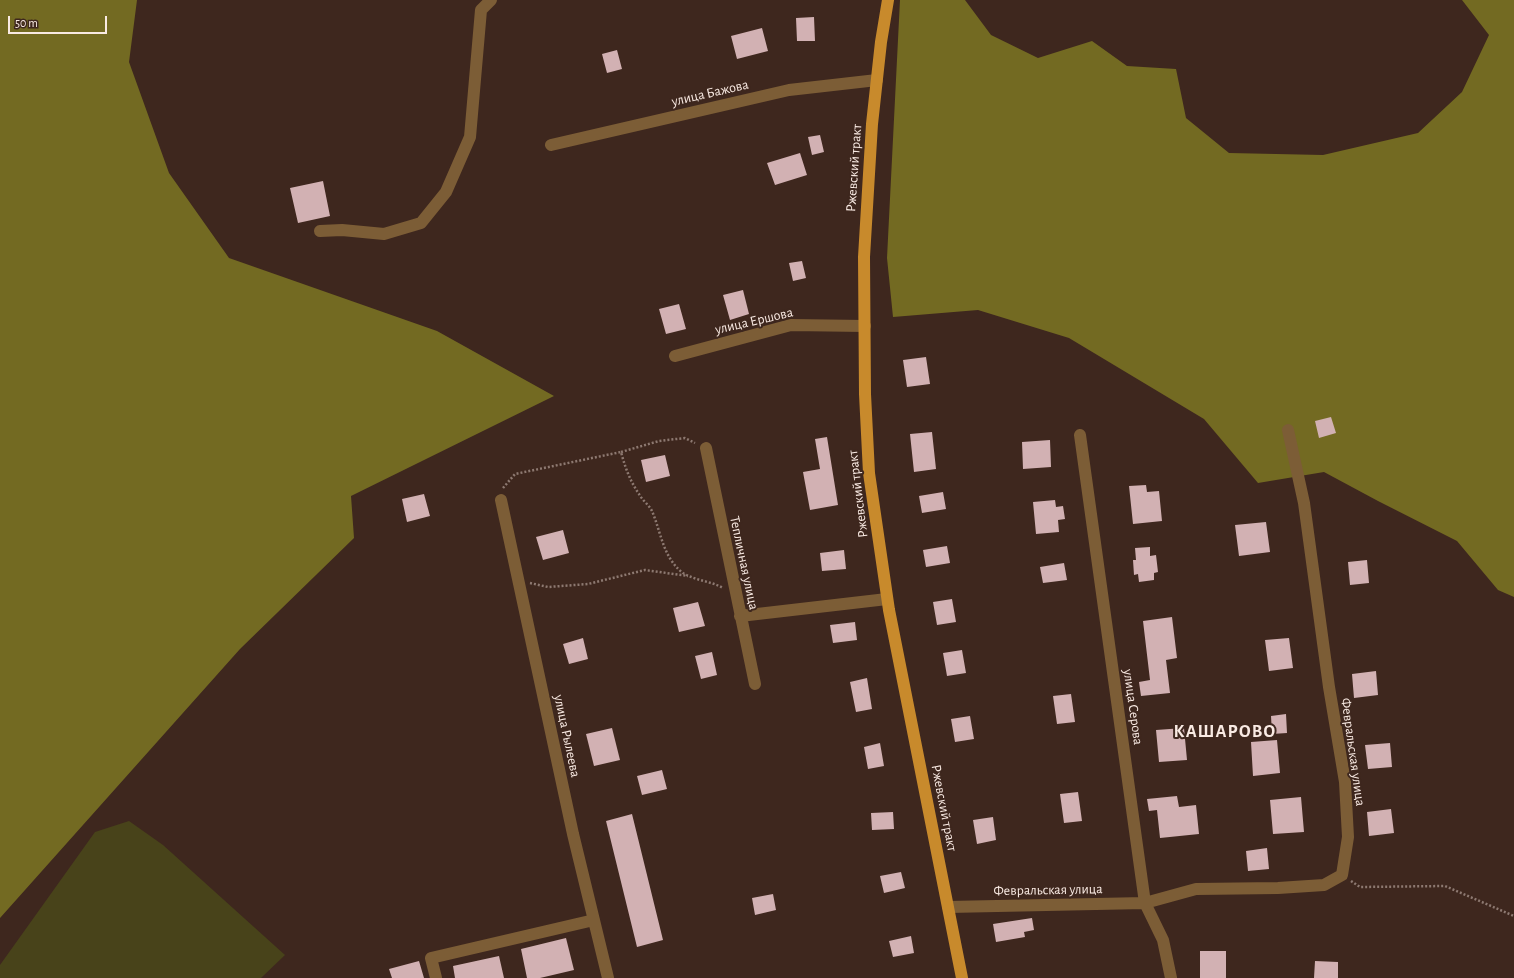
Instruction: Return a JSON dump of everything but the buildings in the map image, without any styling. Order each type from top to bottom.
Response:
[{"type":"main road","name":"Ржевский тракт","points":[[888,0],[872,124],[864,257],[865,394],[869,473],[887,599],[962,978]]},
{"type":"street","points":[[320,231],[342,230],[384,234],[421,223],[446,192],[470,137],[481,10],[491,0]]},
{"type":"street","name":"улица Бажова","points":[[551,145],[789,90],[877,80]]},
{"type":"street","name":"улица Ершова","points":[[675,356],[791,325],[865,326]]},
{"type":"street","name":"Февральская улица","points":[[948,907],[1145,903],[1196,889],[1324,886],[1342,875],[1348,837],[1345,782],[1329,687],[1304,503],[1288,430]]},
{"type":"street","name":"улица Серова","points":[[1080,435],[1145,903],[1163,940],[1171,978]]},
{"type":"street","name":"Тепличная улица","points":[[706,448],[755,684]]},
{"type":"street","name":"улица Рылеева","points":[[501,500],[573,834],[608,978]]},
{"type":"street","points":[[740,616],[887,599]]},
{"type":"street","points":[[436,978],[431,958],[594,920]]},
{"type":"path","points":[[501,500],[502,489],[515,474],[621,452],[659,441],[685,438],[706,448]]},
{"type":"path","points":[[621,452],[626,470],[639,494],[651,510],[661,539],[671,560],[683,572],[700,581],[715,584],[736,595]]},
{"type":"path","points":[[518,581],[548,587],[588,584],[645,570],[691,576]]},
{"type":"path","points":[[1342,875],[1360,887],[1445,886],[1514,916]]},
{"type":"shaded area","points":[[0,0],[137,0],[129,62],[169,173],[229,258],[437,331],[554,396],[351,496],[354,538],[240,649],[0,918]]},
{"type":"shaded area","points":[[900,0],[965,0],[991,35],[1038,58],[1092,41],[1127,66],[1176,69],[1186,118],[1229,153],[1323,155],[1418,133],[1462,92],[1489,35],[1462,0],[1514,0],[1514,597],[1498,590],[1457,541],[1324,472],[1258,483],[1204,419],[1069,338],[978,310],[893,317],[887,258]]},
{"type":"shaded area","points":[[129,821],[163,845],[285,955],[261,978],[0,978],[0,965],[95,832]]},
{"type":"district","name":"КАШАРОВО","points":[[1225,732]]}]
